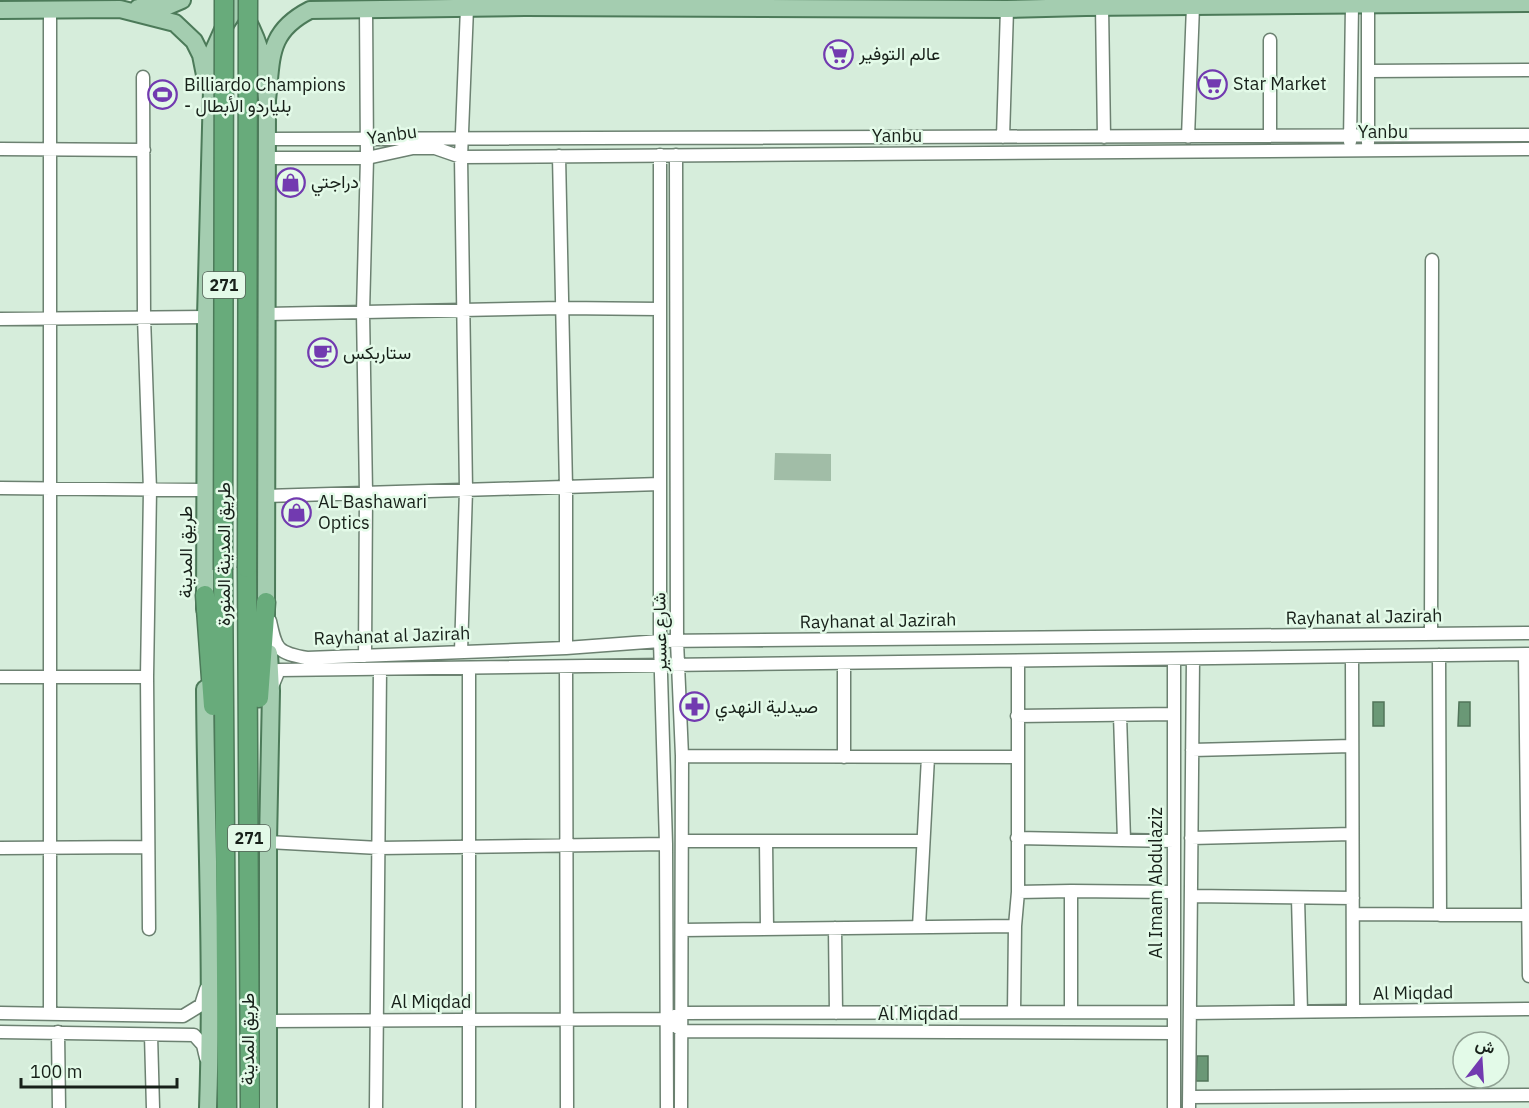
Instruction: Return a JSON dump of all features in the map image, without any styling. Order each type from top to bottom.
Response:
[{"type":"highway","name":"طريق المدينة المنورة","points":[[238,1],[247,568],[250,1108]]},
{"type":"highway","name":"طريق المدينة المنورة","points":[[225,1108],[227,1051],[223,570],[238,1]]},
{"type":"highway","points":[[205,595],[226,873]]},
{"type":"highway","points":[[249,837],[266,602]]},
{"type":"main road","points":[[0,10],[58,10],[115,5],[168,6],[182,0]]},
{"type":"main road","points":[[297,0],[320,7],[368,5],[437,8],[1007,9],[1102,6],[1529,3]]},
{"type":"main road","name":"طريق المدينة","points":[[208,1108],[210,967],[206,826],[205,490],[206,317],[213,52],[238,1]]},
{"type":"main road","name":"طريق المدينة","points":[[238,1],[257,37],[264,58],[268,139],[266,602],[271,691],[268,842],[268,1108]]},
{"type":"main road","points":[[115,5],[175,23],[194,41],[201,55],[212,103]]},
{"type":"main road","points":[[267,104],[273,47],[281,31],[296,17],[310,10],[368,5]]},
{"type":"main road","points":[[212,103],[231,67],[238,63],[254,76],[267,104]]},
{"type":"street","points":[[365,656],[366,493],[363,312],[368,5]]},
{"type":"street","points":[[1360,5],[1368,71],[1368,150]]},
{"type":"street","points":[[1350,151],[1360,5]]},
{"type":"street","points":[[1102,6],[1104,137]]},
{"type":"street","points":[[1188,136],[1193,6]]},
{"type":"street","points":[[461,652],[466,490],[461,157],[467,8]]},
{"type":"street","points":[[1003,137],[1007,9]]},
{"type":"street","points":[[50,1012],[50,149],[58,10]]},
{"type":"street","points":[[1270,40],[1270,136]]},
{"type":"street","points":[[1368,71],[1529,70]]},
{"type":"street","points":[[143,77],[144,317],[150,490],[147,678],[149,929]]},
{"type":"street","name":"Yanbu","points":[[268,139],[1529,135]]},
{"type":"street","name":"Yanbu","points":[[267,158],[367,158],[413,148],[435,148],[461,157],[1529,149]]},
{"type":"street","points":[[0,149],[144,150]]},
{"type":"street","name":"شارع عسير","points":[[660,155],[660,641],[666,844],[667,1108]]},
{"type":"street","name":"شارع عسير","points":[[676,155],[677,641],[682,756],[681,1108]]},
{"type":"street","points":[[560,156],[566,487],[566,648]]},
{"type":"street","points":[[1431,634],[1432,260]]},
{"type":"street","points":[[267,314],[659,309]]},
{"type":"street","points":[[0,319],[206,317]]},
{"type":"street","points":[[266,496],[660,484]]},
{"type":"street","points":[[0,488],[205,490]]},
{"type":"street","name":"Rayhanat al Jazirah","points":[[266,602],[275,644],[281,651],[307,658],[566,648],[660,641],[1529,633]]},
{"type":"street","points":[[1527,655],[1529,976]]},
{"type":"street","name":"Rayhanat al Jazirah","points":[[271,691],[279,670],[1527,655]]},
{"type":"street","points":[[1439,656],[1440,915]]},
{"type":"street","points":[[1352,657],[1353,1011]]},
{"type":"street","name":"Al Imam Abdulaziz","points":[[1174,659],[1174,1108]]},
{"type":"street","points":[[1193,659],[1189,1103],[1529,1095]]},
{"type":"street","points":[[1014,1012],[1015,926],[1018,892],[1018,661]]},
{"type":"street","points":[[844,663],[844,757]]},
{"type":"street","points":[[566,667],[567,1108]]},
{"type":"street","points":[[469,668],[469,1108]]},
{"type":"street","points":[[376,1108],[381,669]]},
{"type":"street","points":[[0,677],[147,678]]},
{"type":"street","points":[[1017,716],[1174,714]]},
{"type":"street","points":[[1120,715],[1124,840]]},
{"type":"street","points":[[1192,750],[1352,746]]},
{"type":"street","points":[[682,756],[1017,758]]},
{"type":"street","points":[[919,927],[927,757]]},
{"type":"street","points":[[1191,838],[1353,834]]},
{"type":"street","points":[[1017,838],[1174,841]]},
{"type":"street","points":[[682,840],[923,841]]},
{"type":"street","points":[[766,841],[766,929]]},
{"type":"street","points":[[268,842],[379,848],[666,844]]},
{"type":"street","points":[[0,848],[148,847]]},
{"type":"street","points":[[1071,891],[1071,1012]]},
{"type":"street","points":[[1018,892],[1174,892]]},
{"type":"street","points":[[1191,896],[1353,898]]},
{"type":"street","points":[[1298,898],[1301,1012]]},
{"type":"street","points":[[1353,914],[1528,915]]},
{"type":"street","points":[[682,930],[1015,926]]},
{"type":"street","points":[[835,928],[836,1013]]},
{"type":"street","points":[[0,1013],[50,1012],[183,1016],[201,1005],[210,967]]},
{"type":"street","name":"Al Miqdad","points":[[1190,1013],[1529,1010]]},
{"type":"street","name":"Al Miqdad","points":[[267,1021],[667,1019],[682,1013],[1174,1012]]},
{"type":"street","points":[[168,1016],[168,1034]]},
{"type":"street","points":[[667,1019],[682,1031]]},
{"type":"street","name":"Al Miqdad","points":[[682,1031],[1174,1033]]},
{"type":"street","points":[[0,1032],[194,1035],[203,1045],[210,1069]]},
{"type":"street","points":[[58,1032],[59,1108]]},
{"type":"street","points":[[151,1035],[153,1108]]},
{"type":"shaded area","points":[[775,453],[831,454],[831,481],[774,480]]},
{"type":"shaded area","points":[[1373,702],[1384,702],[1384,726],[1373,726]]},
{"type":"shaded area","points":[[1459,702],[1470,702],[1470,726],[1458,726]]},
{"type":"shaded area","points":[[1197,1056],[1208,1056],[1208,1081],[1196,1081]]},
{"type":"place","name":"عالم التوفير","points":[[838,54]]},
{"type":"place","name":"Star Market","points":[[1212,84]]},
{"type":"place","name":"Billiardo Champions - بلياردو الأبطال","points":[[163,95]]},
{"type":"place","name":"دراجتي","points":[[290,182]]},
{"type":"place","name":"ستاربكس","points":[[322,353]]},
{"type":"place","name":"AL Bashawari Optics","points":[[297,512]]},
{"type":"place","name":"صيدلية النهدي","points":[[694,707]]}]
